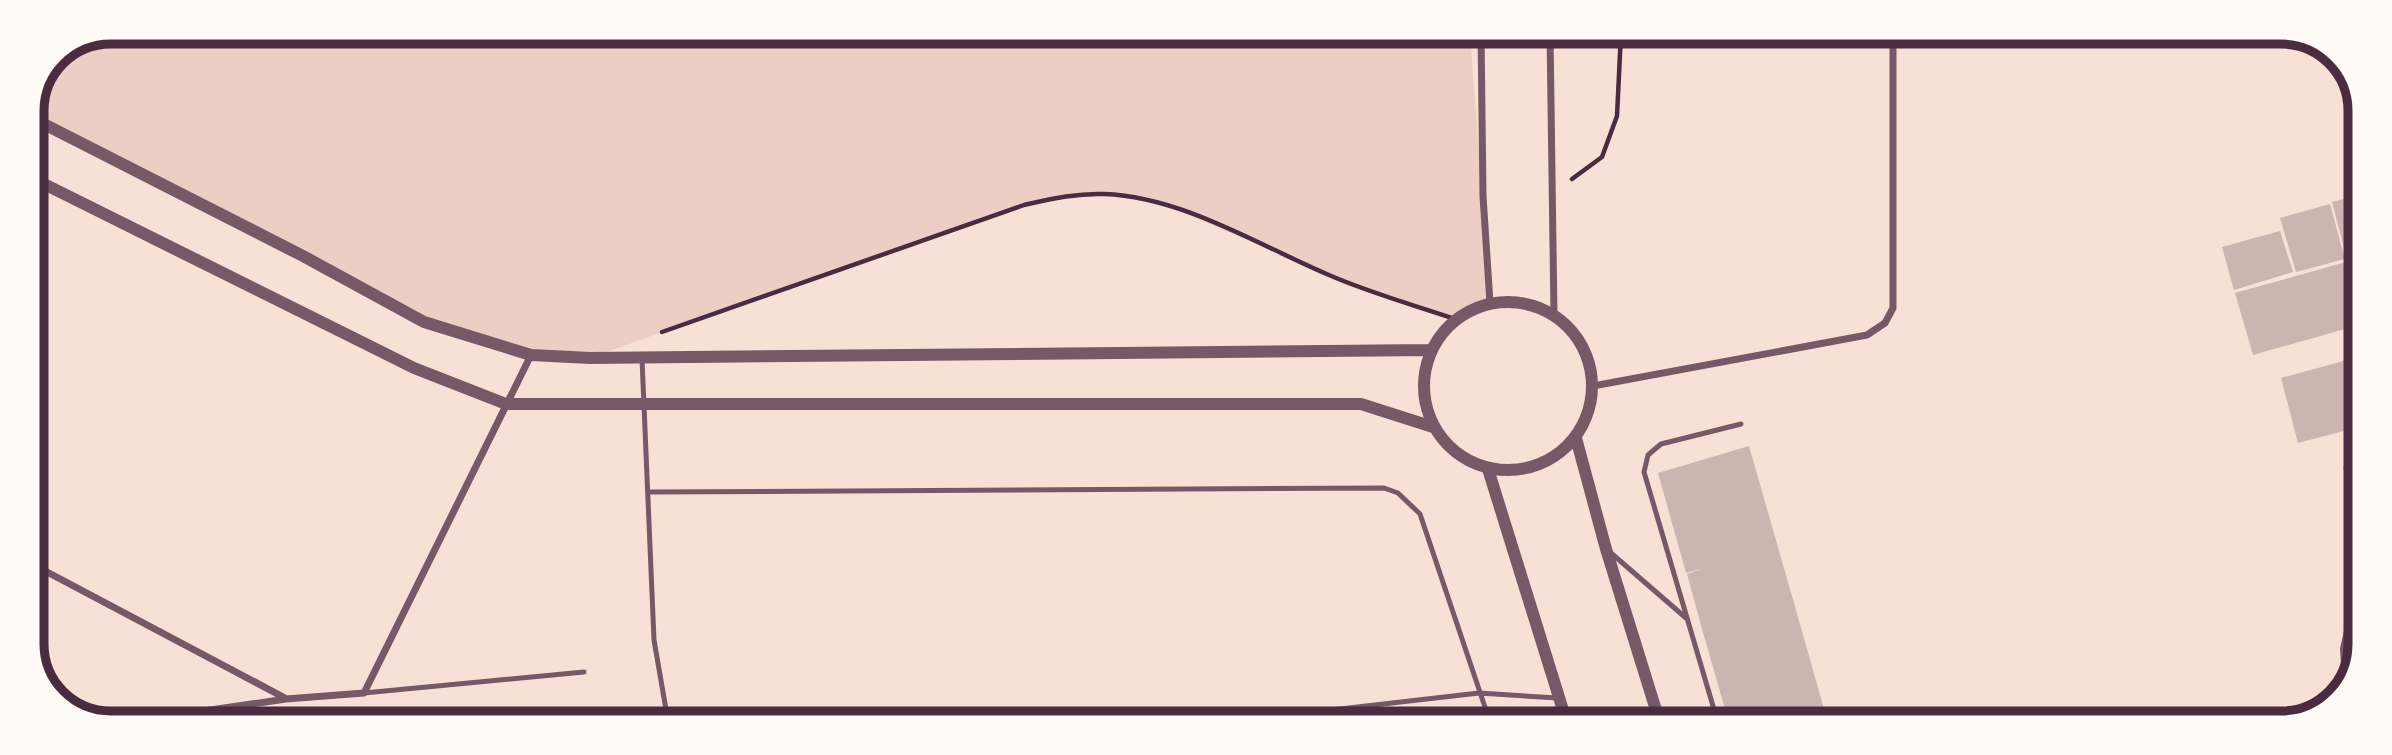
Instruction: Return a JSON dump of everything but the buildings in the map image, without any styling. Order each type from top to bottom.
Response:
[{"type":"street","points":[[1481,44],[1483,196],[1490,303]]},
{"type":"street","points":[[1550,44],[1550,194],[1554,315]]},
{"type":"street","points":[[1593,386],[1867,335],[1885,323],[1893,308],[1893,44]]},
{"type":"street","points":[[44,124],[424,322],[531,355],[642,357],[1431,350]]},
{"type":"street","points":[[44,184],[414,368],[506,404],[1361,404],[1433,426]]},
{"type":"street","points":[[1523,302],[1554,315],[1575,333],[1588,358],[1593,386],[1589,413],[1576,438],[1552,460],[1520,471],[1488,469],[1455,454],[1433,426],[1424,402],[1423,375],[1431,350],[1455,319],[1490,303],[1523,302]]},
{"type":"street","points":[[204,711],[286,699],[364,693],[531,355]]},
{"type":"street","points":[[1576,438],[1606,549],[1656,711]]},
{"type":"street","points":[[1488,469],[1563,711]]},
{"type":"street","points":[[44,570],[286,699]]},
{"type":"street","points":[[2347,659],[2348,640]]},
{"type":"lane","points":[[642,357],[650,492],[654,640],[666,711]]},
{"type":"lane","points":[[1714,711],[1644,472],[1648,455],[1661,444],[1741,424]]},
{"type":"lane","points":[[650,492],[1384,488],[1398,493],[1419,514],[1486,711]]},
{"type":"lane","points":[[1606,549],[1688,619]]},
{"type":"lane","points":[[364,693],[584,672]]},
{"type":"lane","points":[[1322,711],[1479,693],[1559,698]]},
{"type":"path","points":[[1550,194],[1602,157],[1618,116],[1621,44]]},
{"type":"path","points":[[655,335],[1024,205],[1070,195],[1103,194],[1138,197],[1177,210],[1241,235],[1331,276],[1455,319]]},
{"type":"shaded area","points":[[110,44],[1471,44],[1490,303],[1455,319],[1331,276],[1177,210],[1137,197],[1070,195],[1024,205],[942,232],[590,358],[531,355],[424,322],[44,124],[45,97],[55,73],[73,55],[97,45]]}]
